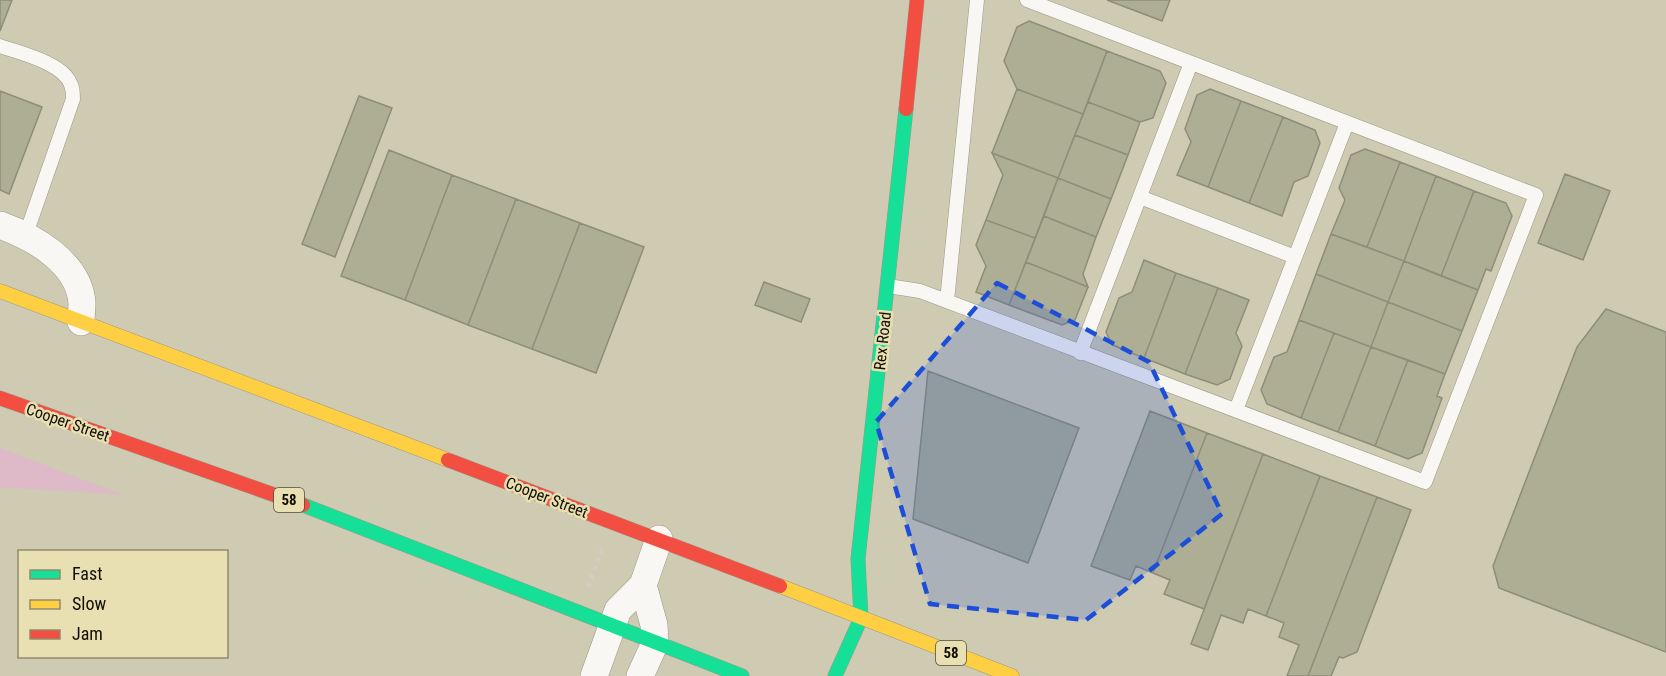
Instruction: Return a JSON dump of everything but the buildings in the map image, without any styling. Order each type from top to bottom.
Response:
[{"type":"main road","name":"Rex Road","points":[[835,676],[861,618],[858,559],[917,0]]},
{"type":"main road","name":"Cooper Street","points":[[0,291],[658,539],[1012,676]]},
{"type":"main road","name":"Cooper Street","points":[[0,398],[298,503],[742,676]]},
{"type":"street","points":[[0,225],[55,254],[74,278],[82,301],[81,322]]},
{"type":"street","points":[[594,676],[618,610],[642,585],[658,539]]},
{"type":"street","points":[[640,676],[655,643],[654,625],[642,585]]},
{"type":"lane","points":[[946,301],[977,0]]},
{"type":"lane","points":[[888,286],[920,291],[1425,482],[1536,195],[1027,0]]},
{"type":"lane","points":[[0,46],[49,63],[64,73],[71,83],[73,99],[25,237]]},
{"type":"lane","points":[[1080,353],[1191,63]]},
{"type":"lane","points":[[1236,410],[1347,123]]},
{"type":"lane","points":[[1140,197],[1295,258]]},
{"type":"path","points":[[588,588],[602,549]]},
{"type":"highlighted area","points":[[997,283],[1149,362],[1222,514],[1086,620],[930,604],[876,422]]},
{"type":"shaded area","points":[[0,448],[124,495],[0,487]]},
{"type":"traffic: fast","points":[[835,676],[861,618],[858,559],[906,109]]},
{"type":"traffic: fast","points":[[303,505],[742,676]]},
{"type":"traffic: slow","points":[[0,291],[448,460]]},
{"type":"traffic: slow","points":[[780,586],[1012,676]]},
{"type":"traffic: jam","points":[[906,109],[917,0]]},
{"type":"traffic: jam","points":[[0,398],[303,505]]},
{"type":"traffic: jam","points":[[448,460],[780,586]]}]
